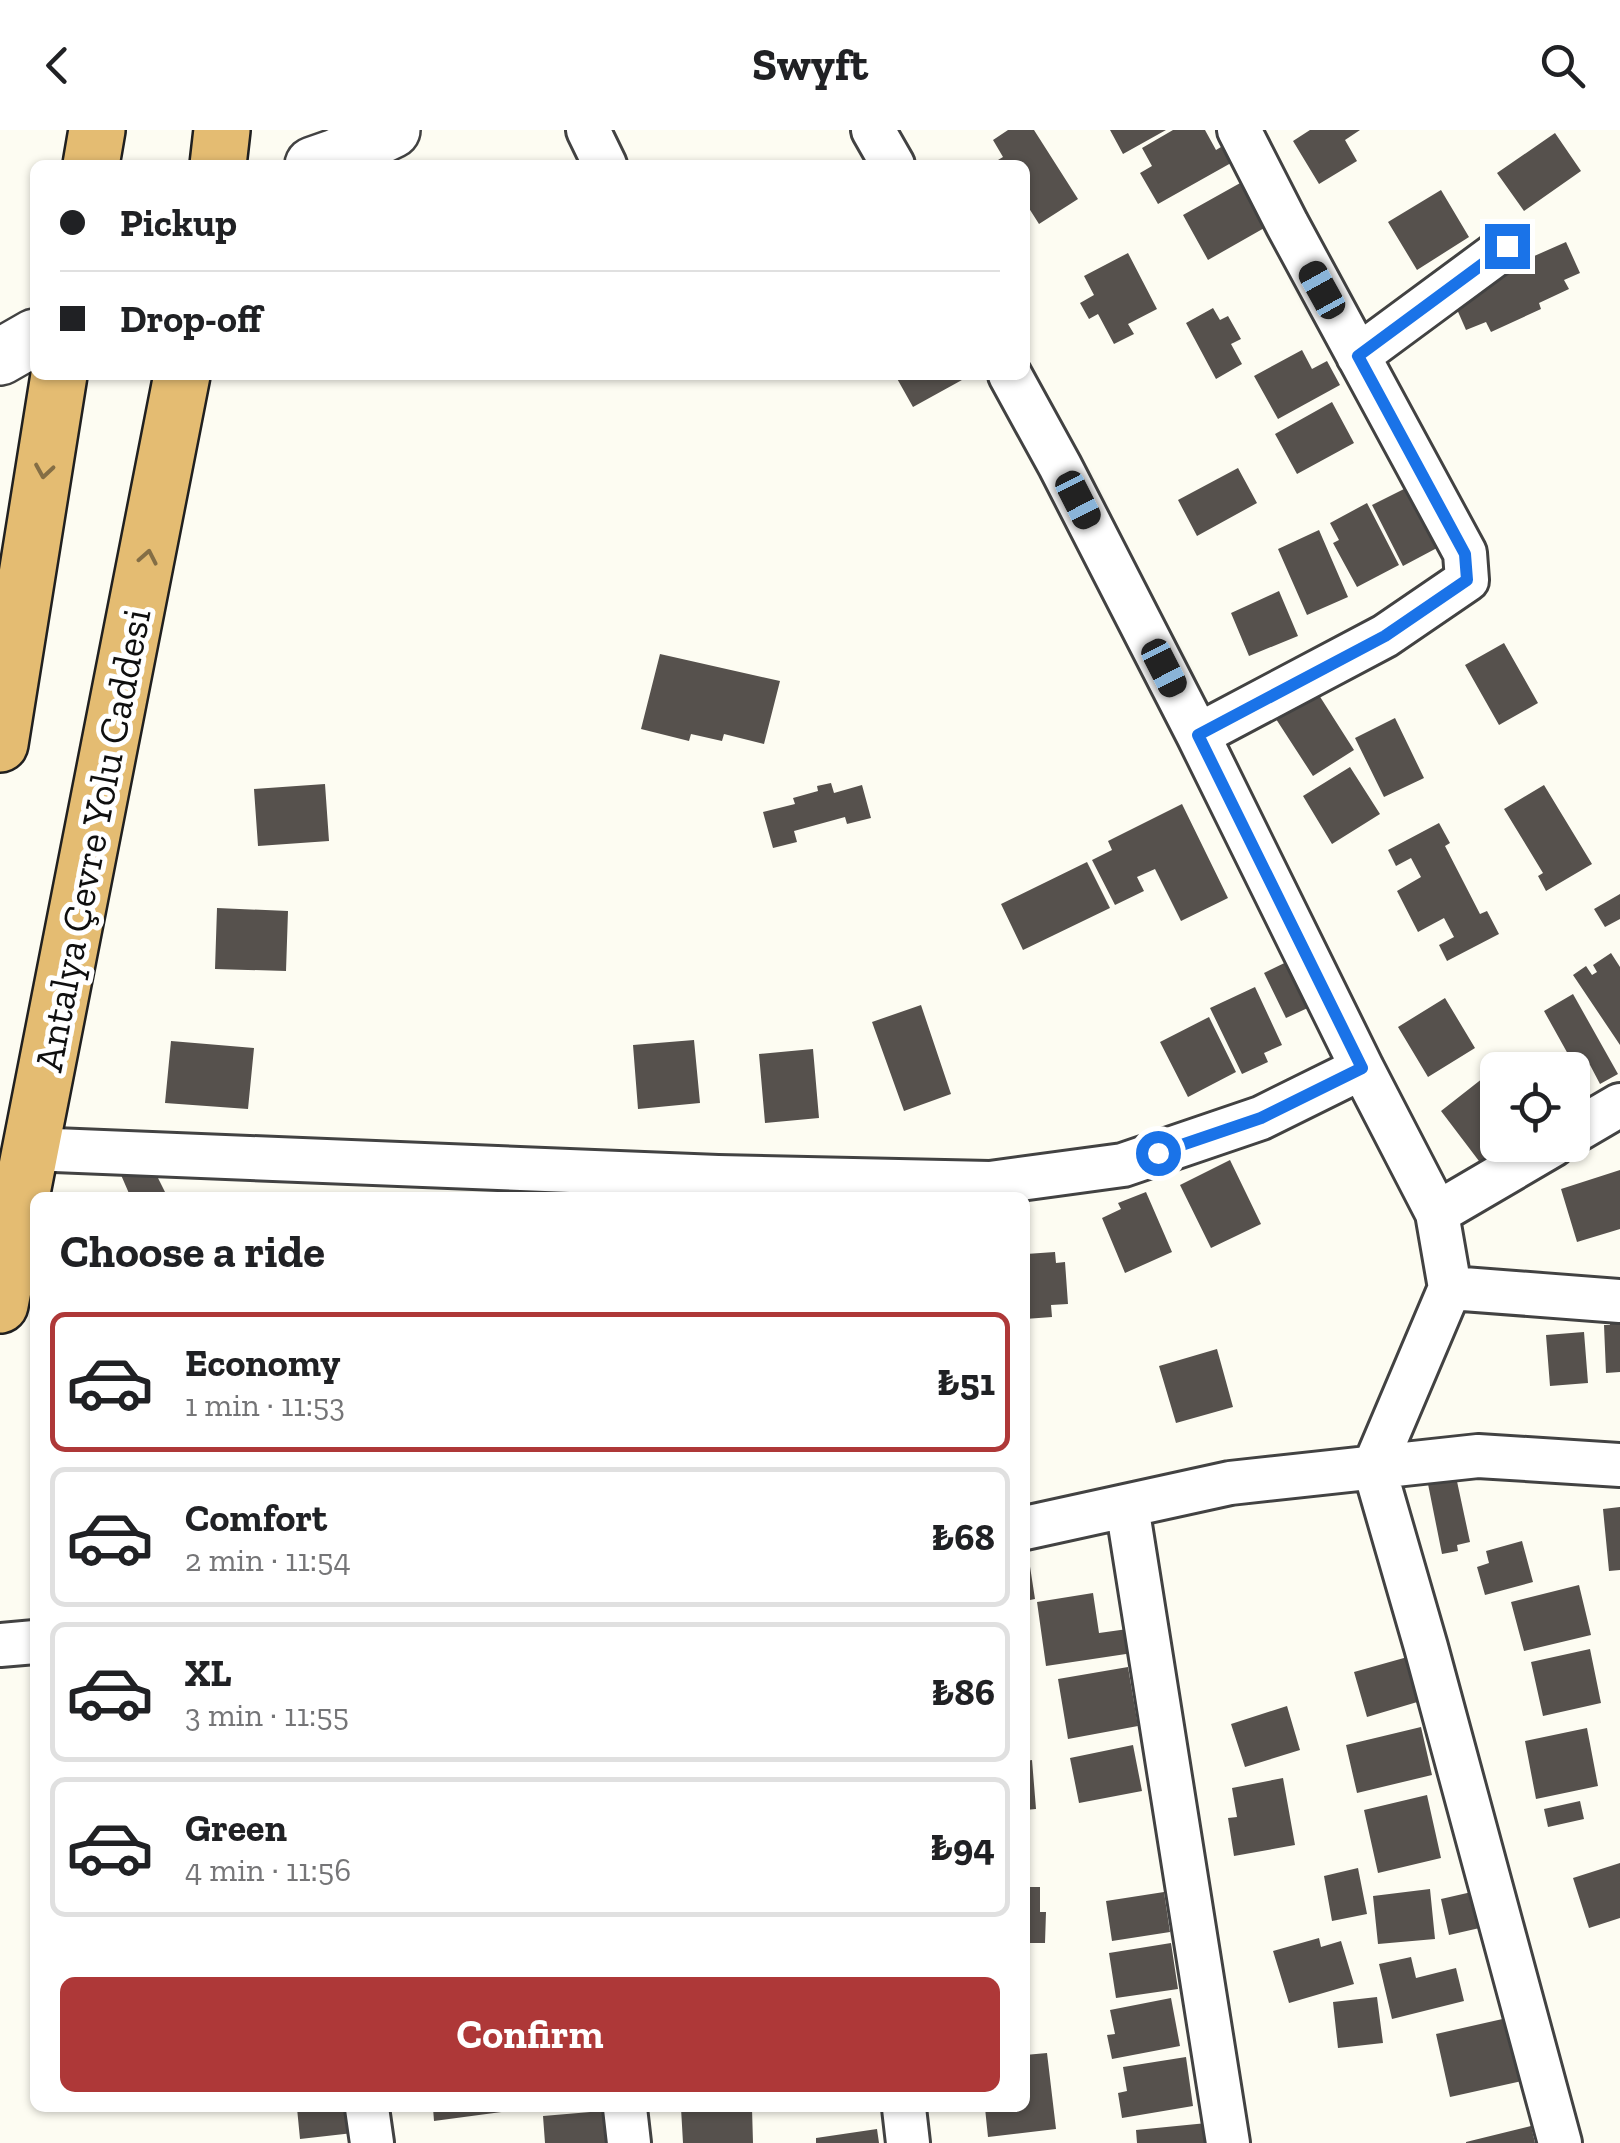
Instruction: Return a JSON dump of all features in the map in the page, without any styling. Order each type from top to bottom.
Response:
[{"type":"highway","points":[[93,160],[97,130]]},
{"type":"highway","points":[[219,160],[222,130]]},
{"type":"highway","points":[[0,744],[58,380]]},
{"type":"highway","name":"Antalya Çevre Yolu Caddesi","points":[[0,1305],[181,380]]},
{"type":"street","points":[[327,160],[392,130]]},
{"type":"street","points":[[588,130],[603,160]]},
{"type":"street","points":[[873,130],[890,160]]},
{"type":"street","points":[[1198,735],[1385,636],[1467,580],[1465,554],[1239,130]]},
{"type":"street","points":[[1358,356],[1507,246]]},
{"type":"street","points":[[0,357],[30,340]]},
{"type":"street","points":[[1013,380],[1198,735],[1437,1214],[1450,1288],[1374,1468],[1560,2143]]},
{"type":"street","points":[[30,1149],[718,1177],[990,1183],[1123,1165],[1261,1118],[1362,1068]]},
{"type":"street","points":[[1590,1122],[1620,1105]]},
{"type":"street","points":[[1437,1214],[1524,1162]]},
{"type":"street","points":[[1450,1288],[1620,1301]]},
{"type":"street","points":[[1030,1527],[1230,1484],[1478,1456],[1620,1465]]},
{"type":"street","points":[[1127,1506],[1228,2143]]},
{"type":"street","points":[[0,1645],[30,1642]]},
{"type":"street","points":[[367,2112],[372,2143]]},
{"type":"street","points":[[625,2112],[629,2143]]},
{"type":"street","points":[[904,2112],[908,2143]]},
{"type":"building","points":[[1008,130],[1034,130],[1078,199],[1039,224],[1030,210],[1030,160],[998,160],[1003,157],[993,140]]},
{"type":"building","points":[[1110,130],[1166,130],[1123,154]]},
{"type":"building","points":[[1173,130],[1205,130],[1216,150],[1221,147],[1231,163],[1158,204],[1140,173],[1152,166],[1142,148]]},
{"type":"building","points":[[1310,130],[1360,130],[1345,140],[1357,161],[1319,184],[1293,141]]},
{"type":"building","points":[[1555,133],[1581,171],[1524,211],[1497,173]]},
{"type":"building","points":[[1242,182],[1266,227],[1208,260],[1183,215]]},
{"type":"building","points":[[1441,190],[1469,237],[1417,270],[1388,222]]},
{"type":"building","points":[[1566,242],[1580,273],[1564,280],[1569,289],[1539,303],[1541,309],[1491,332],[1486,322],[1466,330],[1452,298]]},
{"type":"building","points":[[1128,253],[1157,309],[1128,324],[1134,334],[1114,344],[1098,314],[1089,319],[1080,303],[1094,295],[1084,276]]},
{"type":"building","points":[[1213,308],[1220,320],[1228,316],[1241,339],[1231,344],[1242,364],[1216,379],[1186,323]]},
{"type":"building","points":[[1302,350],[1312,369],[1327,361],[1340,385],[1278,419],[1254,376]]},
{"type":"building","points":[[898,380],[962,380],[913,407]]},
{"type":"building","points":[[1332,402],[1354,443],[1297,474],[1275,434]]},
{"type":"building","points":[[1238,468],[1257,503],[1197,536],[1178,500]]},
{"type":"building","points":[[1422,480],[1452,540],[1403,566],[1372,505]]},
{"type":"building","points":[[1367,503],[1399,565],[1357,587],[1333,543],[1339,540],[1330,523]]},
{"type":"building","points":[[1319,530],[1348,597],[1307,615],[1278,549]]},
{"type":"building","points":[[1279,591],[1298,636],[1249,656],[1231,613]]},
{"type":"building","points":[[1504,643],[1538,703],[1499,725],[1465,665]]},
{"type":"building","points":[[660,654],[780,681],[764,744],[724,734],[722,741],[691,734],[689,741],[641,729]]},
{"type":"building","points":[[1317,692],[1354,750],[1313,776],[1276,719]]},
{"type":"building","points":[[1395,718],[1424,778],[1384,797],[1355,738]]},
{"type":"building","points":[[1350,767],[1380,814],[1332,844],[1303,796]]},
{"type":"building","points":[[831,783],[834,793],[862,785],[871,818],[847,824],[845,817],[794,831],[797,842],[773,848],[763,812],[795,804],[793,798]]},
{"type":"building","points":[[325,784],[329,841],[258,846],[254,789]]},
{"type":"building","points":[[1544,785],[1592,864],[1546,891],[1538,876],[1543,873],[1504,809]]},
{"type":"building","points":[[1182,804],[1228,898],[1181,921],[1155,869],[1137,877],[1144,891],[1115,905],[1092,860],[1112,850],[1108,841]]},
{"type":"building","points":[[1439,823],[1450,843],[1445,846],[1480,914],[1487,911],[1499,934],[1447,961],[1439,945],[1454,937],[1444,918],[1418,932],[1397,891],[1421,877],[1411,858],[1396,866],[1388,850]]},
{"type":"building","points":[[1087,862],[1110,908],[1023,950],[1001,904]]},
{"type":"building","points":[[1620,894],[1620,919],[1605,927],[1594,909]]},
{"type":"building","points":[[217,908],[288,911],[286,971],[215,969]]},
{"type":"building","points":[[1611,953],[1620,967],[1620,1045],[1573,975],[1586,966],[1592,975],[1597,972],[1593,965]]},
{"type":"building","points":[[1303,954],[1325,1000],[1286,1018],[1264,973]]},
{"type":"building","points":[[1255,987],[1282,1045],[1264,1053],[1268,1062],[1242,1074],[1210,1008]]},
{"type":"building","points":[[1573,994],[1618,1074],[1600,1084],[1590,1065],[1590,1052],[1567,1052],[1544,1011]]},
{"type":"building","points":[[1445,998],[1475,1048],[1428,1077],[1398,1027]]},
{"type":"building","points":[[921,1005],[951,1094],[904,1111],[872,1022]]},
{"type":"building","points":[[1209,1017],[1236,1072],[1188,1097],[1160,1042]]},
{"type":"building","points":[[694,1040],[700,1103],[638,1109],[633,1045]]},
{"type":"building","points":[[171,1041],[254,1048],[248,1109],[165,1103]]},
{"type":"building","points":[[813,1049],[819,1118],[765,1123],[759,1054]]},
{"type":"building","points":[[1480,1080],[1480,1162],[1486,1162],[1482,1165],[1441,1111]]},
{"type":"building","points":[[149,1160],[165,1192],[128,1192],[118,1168]]},
{"type":"building","points":[[1230,1160],[1261,1224],[1211,1248],[1180,1185]]},
{"type":"building","points":[[1620,1170],[1620,1229],[1577,1242],[1561,1189]]},
{"type":"building","points":[[1146,1192],[1172,1252],[1125,1273],[1102,1218],[1121,1209],[1118,1203]]},
{"type":"building","points":[[1055,1252],[1056,1263],[1065,1262],[1068,1304],[1051,1305],[1052,1317],[1030,1319],[1030,1254]]},
{"type":"building","points":[[1620,1313],[1620,1372],[1606,1373],[1604,1325],[1610,1325],[1609,1314]]},
{"type":"building","points":[[1584,1332],[1588,1383],[1550,1386],[1546,1335]]},
{"type":"building","points":[[1217,1349],[1233,1407],[1176,1423],[1159,1366]]},
{"type":"building","points":[[1455,1472],[1470,1542],[1457,1545],[1458,1551],[1442,1554],[1427,1479]]},
{"type":"building","points":[[1620,1507],[1620,1570],[1609,1571],[1603,1509]]},
{"type":"building","points":[[1522,1541],[1533,1582],[1485,1595],[1477,1567],[1489,1563],[1486,1551]]},
{"type":"building","points":[[1030,1566],[1035,1599],[1030,1600]]},
{"type":"building","points":[[1579,1585],[1591,1635],[1524,1651],[1511,1602]]},
{"type":"building","points":[[1093,1593],[1099,1633],[1142,1627],[1146,1651],[1046,1666],[1037,1602]]},
{"type":"building","points":[[1590,1649],[1601,1703],[1543,1716],[1531,1662]]},
{"type":"building","points":[[1411,1656],[1424,1700],[1367,1717],[1354,1672]]},
{"type":"building","points":[[1128,1667],[1138,1726],[1068,1739],[1058,1679]]},
{"type":"building","points":[[1287,1706],[1300,1750],[1245,1767],[1231,1724]]},
{"type":"building","points":[[1421,1727],[1432,1775],[1357,1793],[1346,1745]]},
{"type":"building","points":[[1587,1728],[1598,1786],[1536,1799],[1525,1741]]},
{"type":"building","points":[[1133,1745],[1142,1791],[1079,1803],[1070,1758]]},
{"type":"building","points":[[1030,1760],[1036,1809],[1030,1810]]},
{"type":"building","points":[[1283,1778],[1295,1845],[1234,1856],[1228,1818],[1237,1817],[1232,1788]]},
{"type":"building","points":[[1427,1795],[1441,1858],[1378,1873],[1364,1810]]},
{"type":"building","points":[[1580,1801],[1584,1819],[1548,1827],[1544,1809]]},
{"type":"building","points":[[1620,1863],[1620,1918],[1589,1928],[1573,1878]]},
{"type":"building","points":[[1358,1868],[1367,1914],[1332,1921],[1324,1876]]},
{"type":"building","points":[[1030,1887],[1040,1887],[1040,1912],[1046,1912],[1045,1943],[1030,1943]]},
{"type":"building","points":[[1430,1889],[1435,1939],[1378,1944],[1373,1896]]},
{"type":"building","points":[[1476,1891],[1484,1927],[1449,1935],[1441,1899]]},
{"type":"building","points":[[1164,1892],[1170,1932],[1112,1941],[1106,1901]]},
{"type":"building","points":[[1319,1938],[1321,1947],[1341,1941],[1354,1984],[1289,2003],[1273,1951]]},
{"type":"building","points":[[1171,1943],[1178,1989],[1116,1998],[1109,1953]]},
{"type":"building","points":[[1411,1957],[1416,1978],[1456,1968],[1464,2001],[1392,2019],[1379,1964]]},
{"type":"building","points":[[1377,1997],[1383,2043],[1338,2048],[1333,2002]]},
{"type":"building","points":[[1171,1998],[1180,2046],[1112,2059],[1107,2035],[1115,2034],[1110,2010]]},
{"type":"building","points":[[1507,2018],[1522,2081],[1450,2097],[1436,2034]]},
{"type":"building","points":[[1047,2053],[1056,2129],[988,2137],[985,2112],[1030,2112],[1030,2055]]},
{"type":"building","points":[[1186,2057],[1193,2106],[1122,2118],[1118,2093],[1127,2091],[1123,2067]]},
{"type":"building","points":[[297,2112],[360,2112],[362,2132],[300,2139]]},
{"type":"building","points":[[433,2112],[502,2112],[434,2121]]},
{"type":"building","points":[[614,2112],[617,2143],[545,2143],[543,2116]]},
{"type":"building","points":[[681,2112],[752,2112],[753,2143],[683,2143]]},
{"type":"building","points":[[1207,2123],[1209,2143],[1137,2143],[1136,2130]]},
{"type":"building","points":[[1531,2126],[1535,2143],[1466,2143],[1466,2142]]},
{"type":"building","points":[[877,2129],[879,2143],[816,2143],[816,2138]]},
{"type":"route","points":[[1158,1153],[1261,1118],[1362,1068],[1198,735],[1385,636],[1467,580],[1465,554],[1358,356],[1507,246]]}]
